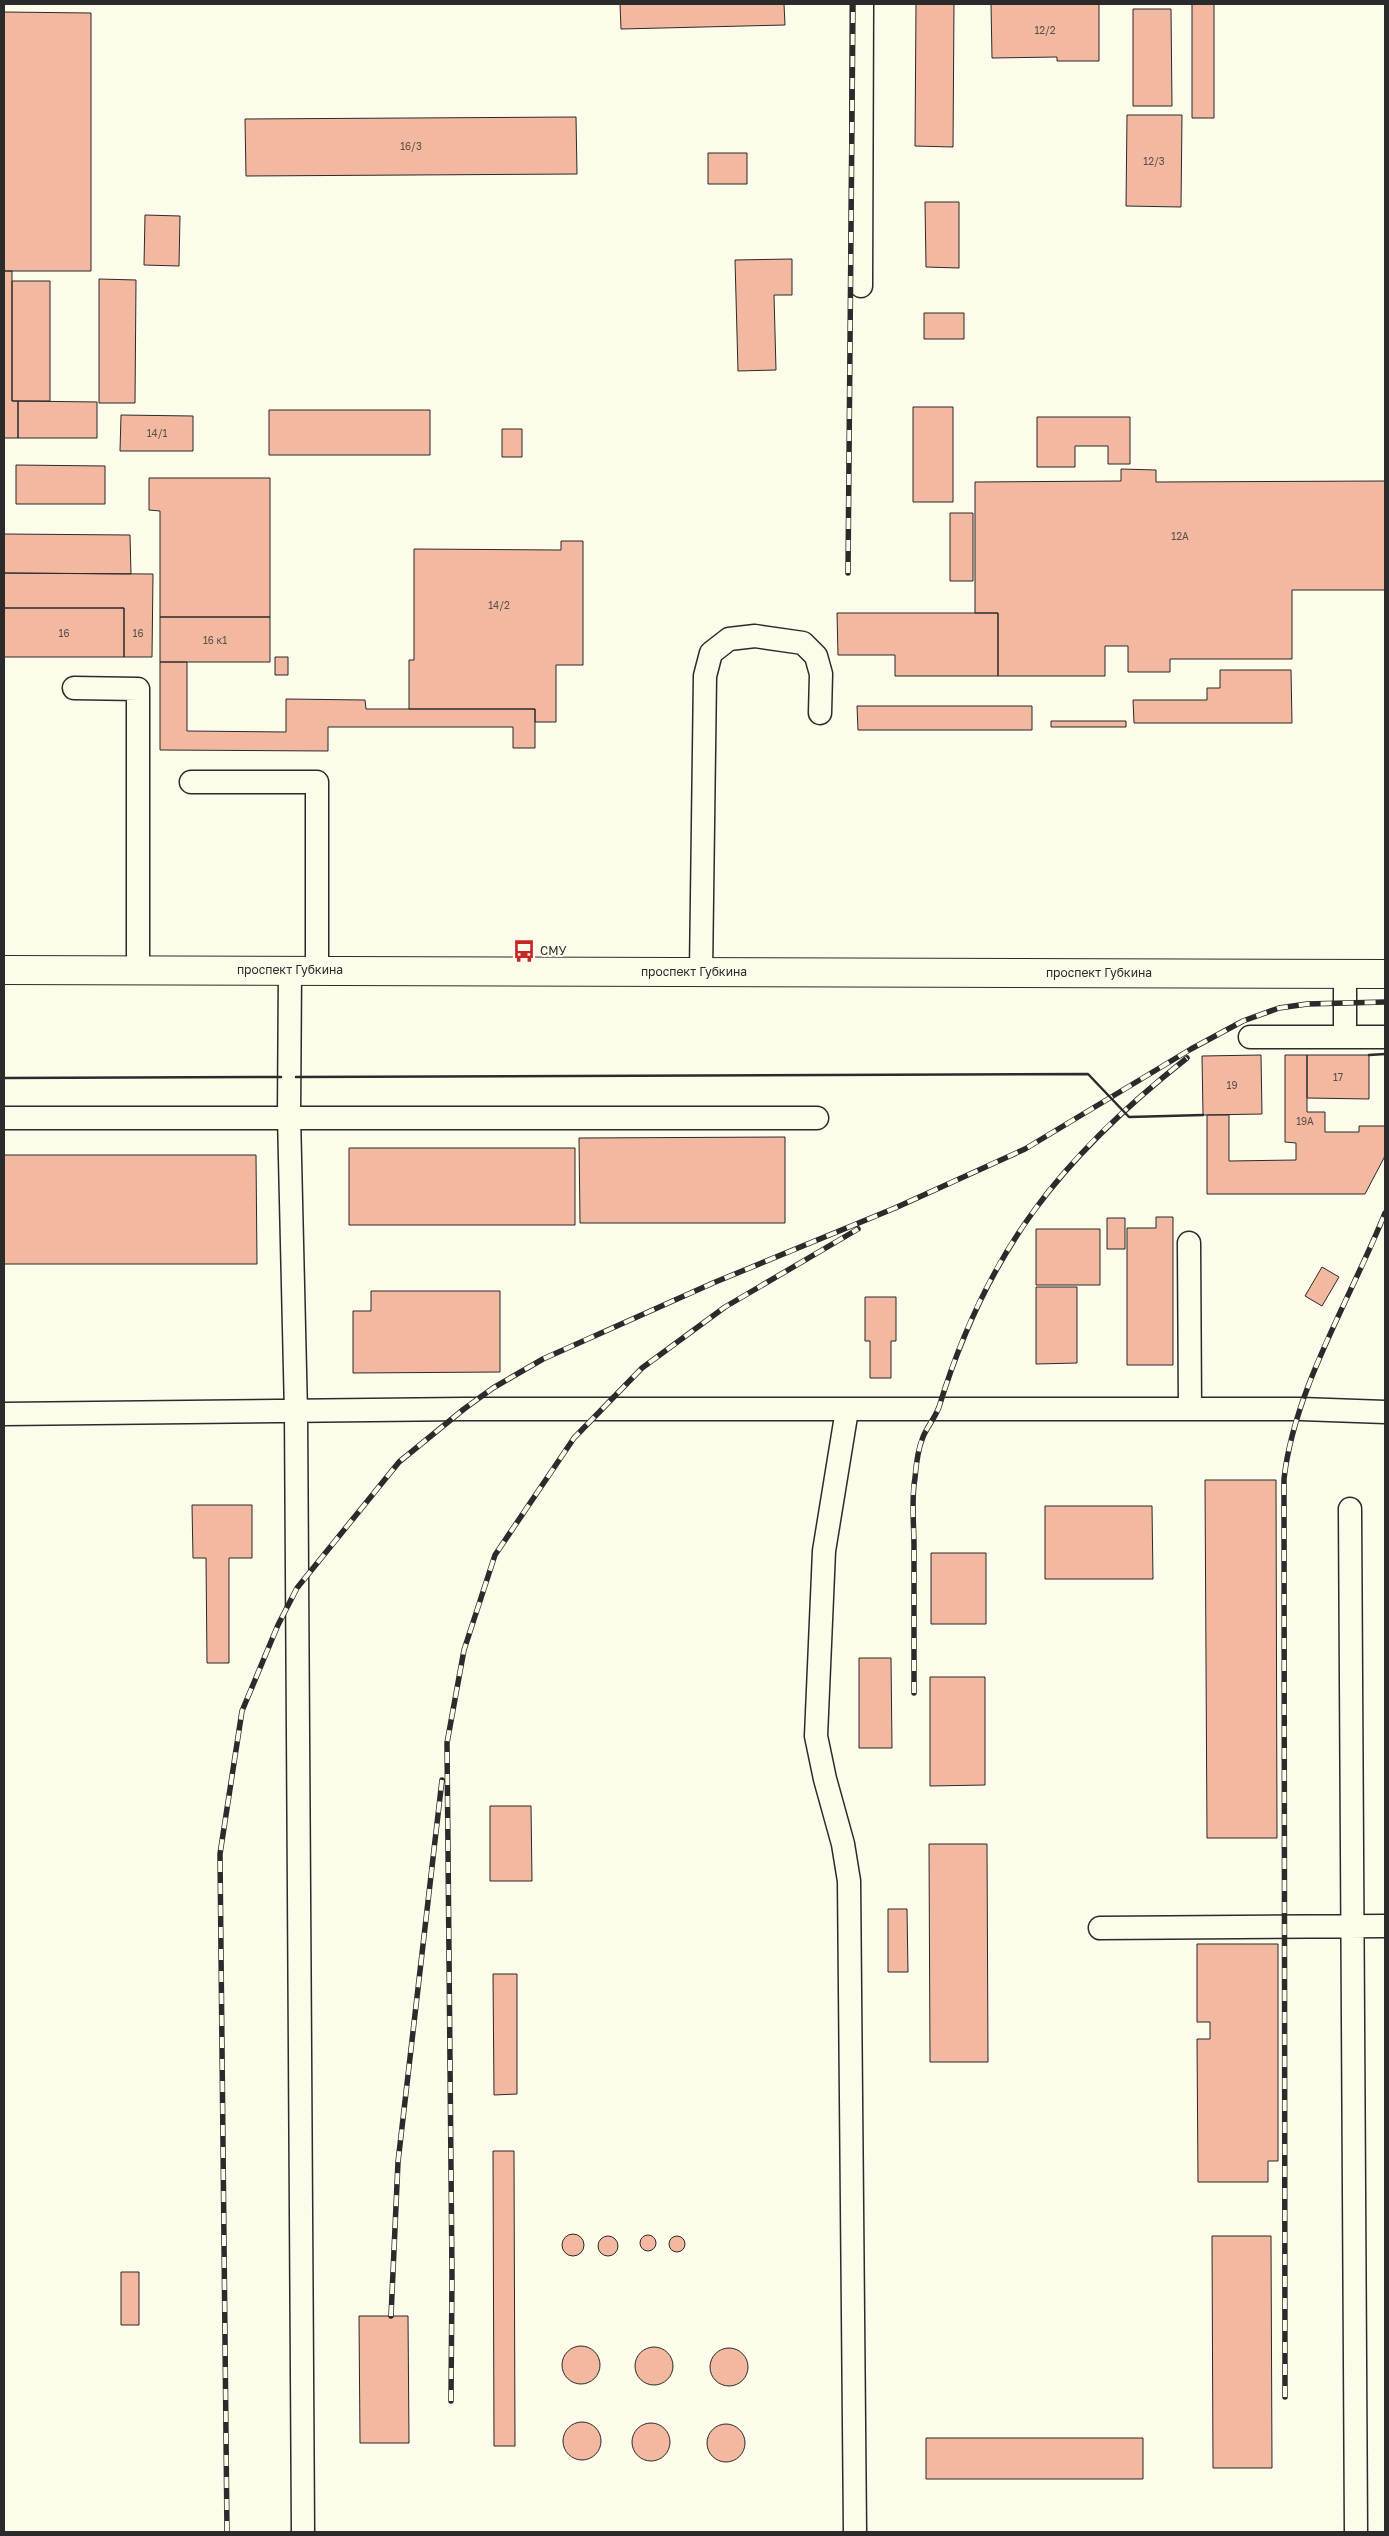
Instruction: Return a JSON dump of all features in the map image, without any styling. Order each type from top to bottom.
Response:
[{"type":"main road","name":"проспект Губкина","points":[[4,970],[1385,974]]},
{"type":"lane","points":[[861,286],[862,4]]},
{"type":"lane","points":[[701,972],[709,901],[705,676],[711,654],[728,640],[755,636],[803,643],[816,656],[821,674],[820,713]]},
{"type":"lane","points":[[74,688],[138,688],[138,970]]},
{"type":"lane","points":[[191,782],[317,782],[317,970]]},
{"type":"lane","points":[[290,970],[289,1116],[296,1413],[303,2532]]},
{"type":"lane","points":[[1345,974],[1345,1037]]},
{"type":"lane","points":[[1250,1037],[1385,1037]]},
{"type":"lane","points":[[4,1118],[289,1116],[817,1118]]},
{"type":"lane","points":[[1189,1243],[1190,1409]]},
{"type":"lane","points":[[4,1414],[296,1413],[464,1409],[1190,1409],[1385,1412]]},
{"type":"lane","points":[[847,1410],[824,1550],[816,1736],[825,1779],[843,1844],[849,1881],[855,2532]]},
{"type":"lane","points":[[1350,1509],[1356,2532]]},
{"type":"lane","points":[[1100,1928],[1385,1926]]},
{"type":"building","points":[[620,4],[784,4],[785,25],[621,29]]},
{"type":"building","points":[[916,4],[954,4],[953,147],[915,146]]},
{"type":"building","points":[[991,4],[1099,4],[1099,61],[1057,61],[1057,57],[992,58]]},
{"type":"building","points":[[1192,4],[1214,4],[1214,118],[1192,118]]},
{"type":"building","points":[[1133,9],[1171,9],[1172,106],[1133,106]]},
{"type":"building","points":[[4,12],[91,13],[91,271],[4,271]]},
{"type":"building","points":[[1127,115],[1182,115],[1181,207],[1126,206]]},
{"type":"building","points":[[576,117],[577,174],[246,176],[245,119]]},
{"type":"building","points":[[708,153],[747,153],[747,184],[708,184]]},
{"type":"building","points":[[925,202],[959,202],[959,268],[926,267]]},
{"type":"building","points":[[145,215],[180,216],[179,266],[144,265]]},
{"type":"building","points":[[792,259],[792,295],[774,295],[776,370],[738,371],[735,260]]},
{"type":"building","points":[[4,271],[12,271],[12,401],[18,401],[18,438],[4,438]]},
{"type":"building","points":[[99,279],[136,280],[135,403],[99,403]]},
{"type":"building","points":[[12,281],[50,281],[50,401],[12,401]]},
{"type":"building","points":[[924,313],[964,313],[964,339],[924,339]]},
{"type":"building","points":[[18,401],[97,402],[97,438],[18,438]]},
{"type":"building","points":[[913,407],[953,407],[953,502],[913,502]]},
{"type":"building","points":[[269,410],[430,410],[430,455],[269,455]]},
{"type":"building","points":[[121,415],[193,416],[193,451],[120,451]]},
{"type":"building","points":[[1037,417],[1130,417],[1130,464],[1108,464],[1108,446],[1075,446],[1075,467],[1037,467]]},
{"type":"building","points":[[502,429],[522,429],[522,457],[502,457]]},
{"type":"building","points":[[16,465],[105,466],[105,504],[16,504]]},
{"type":"building","points":[[1121,469],[1156,470],[1156,482],[1385,481],[1385,590],[1292,590],[1292,659],[1170,659],[1170,672],[1128,672],[1128,646],[1105,646],[1105,676],[998,676],[998,613],[975,613],[975,482],[1121,481]]},
{"type":"building","points":[[149,478],[270,478],[270,617],[160,617],[160,511],[149,510]]},
{"type":"building","points":[[950,513],[973,513],[973,581],[950,581]]},
{"type":"building","points":[[4,534],[130,535],[131,574],[4,573]]},
{"type":"building","points":[[561,541],[583,541],[583,665],[556,665],[556,722],[535,722],[535,709],[409,709],[409,660],[414,660],[414,549],[561,550]]},
{"type":"building","points":[[4,573],[153,574],[152,657],[124,657],[124,608],[4,608]]},
{"type":"building","points":[[4,608],[124,608],[124,657],[4,657]]},
{"type":"building","points":[[837,613],[998,613],[998,676],[895,676],[895,655],[838,655]]},
{"type":"building","points":[[160,617],[270,617],[270,662],[160,662]]},
{"type":"building","points":[[275,657],[288,657],[288,675],[275,675]]},
{"type":"building","points":[[160,662],[187,662],[187,731],[286,732],[286,699],[365,700],[366,709],[535,709],[535,748],[513,748],[513,727],[328,727],[328,751],[160,750]]},
{"type":"building","points":[[1220,670],[1291,670],[1292,723],[1134,723],[1133,700],[1207,700],[1207,688],[1220,688]]},
{"type":"building","points":[[857,706],[1032,706],[1032,730],[858,730]]},
{"type":"building","points":[[1051,721],[1126,721],[1126,727],[1051,727]]},
{"type":"building","points":[[1261,1055],[1262,1114],[1203,1115],[1202,1056]]},
{"type":"building","points":[[1285,1055],[1307,1055],[1307,1112],[1325,1112],[1325,1132],[1359,1132],[1359,1126],[1385,1126],[1385,1156],[1365,1194],[1207,1194],[1207,1115],[1229,1115],[1229,1161],[1296,1160],[1296,1143],[1285,1142]]},
{"type":"building","points":[[1307,1055],[1369,1055],[1369,1099],[1307,1098]]},
{"type":"building","points":[[785,1137],[785,1223],[580,1223],[579,1138]]},
{"type":"building","points":[[349,1148],[575,1148],[575,1225],[349,1225]]},
{"type":"building","points":[[4,1155],[256,1155],[257,1264],[4,1264]]},
{"type":"building","points":[[1156,1217],[1173,1217],[1173,1365],[1127,1365],[1127,1228],[1156,1228]]},
{"type":"building","points":[[1107,1218],[1125,1218],[1125,1249],[1107,1249]]},
{"type":"building","points":[[1036,1229],[1100,1229],[1100,1285],[1036,1285]]},
{"type":"building","points":[[1322,1267],[1339,1277],[1322,1306],[1305,1296]]},
{"type":"building","points":[[1036,1287],[1077,1287],[1077,1363],[1036,1364]]},
{"type":"building","points":[[371,1291],[500,1291],[500,1372],[353,1373],[353,1311],[371,1311]]},
{"type":"building","points":[[865,1297],[896,1297],[896,1341],[891,1341],[891,1378],[870,1378],[870,1341],[865,1341]]},
{"type":"building","points":[[1205,1480],[1276,1480],[1277,1838],[1207,1838]]},
{"type":"building","points":[[192,1505],[252,1505],[252,1558],[229,1558],[229,1663],[207,1663],[206,1558],[193,1558]]},
{"type":"building","points":[[1045,1506],[1152,1506],[1153,1579],[1045,1579]]},
{"type":"building","points":[[931,1553],[986,1553],[986,1624],[931,1624]]},
{"type":"building","points":[[859,1658],[891,1658],[892,1748],[859,1748]]},
{"type":"building","points":[[930,1677],[985,1677],[985,1785],[930,1786]]},
{"type":"building","points":[[490,1806],[531,1806],[532,1881],[490,1881]]},
{"type":"building","points":[[929,1844],[987,1844],[988,2062],[930,2062]]},
{"type":"building","points":[[888,1909],[907,1909],[908,1972],[888,1972]]},
{"type":"building","points":[[1197,1944],[1278,1944],[1278,2161],[1268,2161],[1268,2182],[1198,2182],[1197,2039],[1210,2039],[1210,2022],[1197,2022]]},
{"type":"building","points":[[493,1974],[517,1974],[517,2094],[494,2095]]},
{"type":"building","points":[[493,2151],[514,2151],[515,2446],[494,2446]]},
{"type":"building","points":[[573,2234],[583,2241],[584,2245],[577,2255],[573,2256],[563,2249],[562,2245],[569,2235]]},
{"type":"building","points":[[648,2235],[654,2237],[656,2243],[654,2249],[648,2251],[642,2249],[640,2243],[642,2237]]},
{"type":"building","points":[[604,2236],[612,2236],[618,2242],[618,2250],[612,2256],[604,2256],[598,2250],[598,2242]]},
{"type":"building","points":[[677,2236],[683,2238],[685,2244],[683,2250],[677,2252],[671,2250],[669,2244],[671,2238]]},
{"type":"building","points":[[1212,2236],[1271,2236],[1272,2468],[1213,2468]]},
{"type":"building","points":[[121,2272],[139,2272],[139,2325],[121,2325]]},
{"type":"building","points":[[359,2316],[408,2316],[409,2443],[360,2443]]},
{"type":"building","points":[[581,2346],[594,2352],[600,2365],[594,2378],[581,2384],[568,2378],[562,2365],[568,2352]]},
{"type":"building","points":[[654,2347],[667,2353],[673,2366],[667,2379],[654,2385],[641,2379],[635,2366],[641,2353]]},
{"type":"building","points":[[729,2348],[742,2354],[748,2367],[742,2380],[729,2386],[716,2380],[710,2367],[716,2354]]},
{"type":"building","points":[[582,2422],[595,2428],[601,2441],[595,2454],[582,2460],[569,2454],[563,2441],[569,2428]]},
{"type":"building","points":[[651,2423],[664,2429],[670,2442],[664,2455],[651,2461],[638,2455],[632,2442],[638,2429]]},
{"type":"building","points":[[726,2424],[739,2430],[745,2443],[739,2456],[726,2462],[713,2456],[707,2443],[713,2430]]},
{"type":"building","points":[[926,2438],[1143,2438],[1143,2479],[926,2479]]},
{"type":"railway","points":[[848,573],[853,4]]},
{"type":"railway","points":[[227,2532],[220,1854],[242,1711],[278,1625],[297,1588],[399,1462],[493,1388],[543,1359],[713,1283],[895,1208],[1025,1149],[1191,1049],[1243,1021],[1279,1008],[1307,1004],[1385,1002]]},
{"type":"railway","points":[[914,1693],[913,1503],[917,1462],[923,1437],[939,1407],[958,1351],[980,1301],[1005,1254],[1033,1212],[1065,1171],[1101,1133],[1142,1095],[1187,1058]]},
{"type":"railway","points":[[1285,2397],[1284,1479],[1299,1411],[1311,1378],[1385,1213]]},
{"type":"railway","points":[[451,2401],[452,2275],[447,1743],[464,1650],[495,1555],[574,1438],[642,1368],[725,1307],[858,1229]]},
{"type":"railway","points":[[391,2316],[398,2162],[442,1780]]},
{"type":"wall","points":[[1369,1055],[1385,1054]]},
{"type":"wall","points":[[296,1077],[1088,1074],[1129,1117],[1203,1115]]},
{"type":"wall","points":[[4,1078],[281,1077]]},
{"type":"place","name":"СМУ","points":[[524,951]]}]
